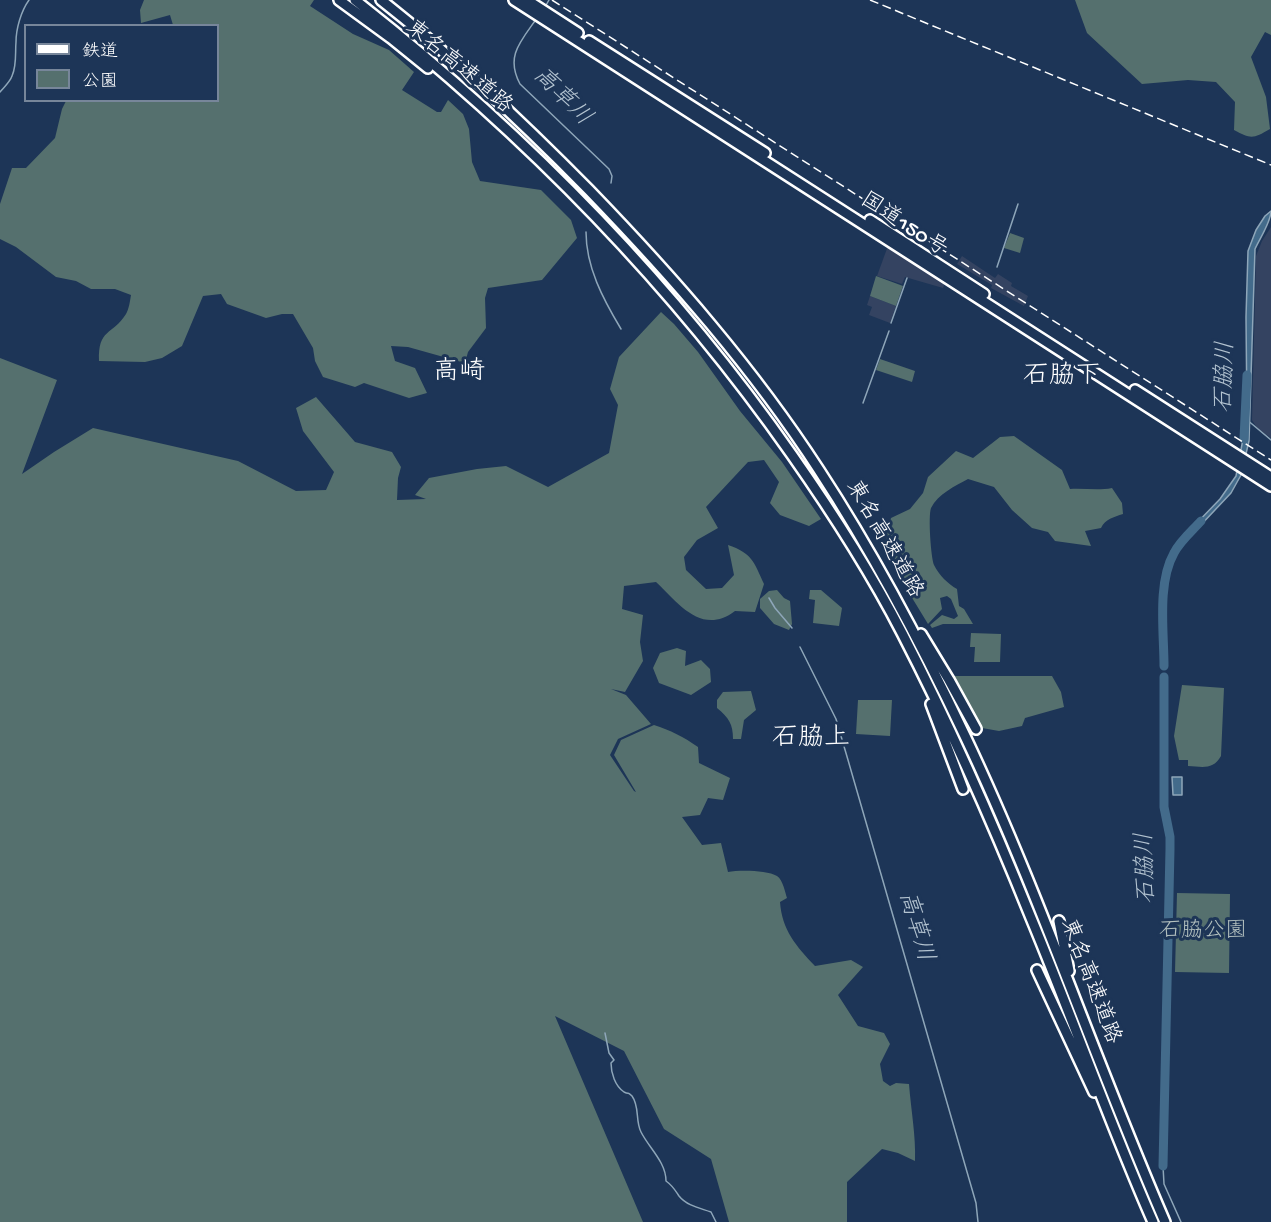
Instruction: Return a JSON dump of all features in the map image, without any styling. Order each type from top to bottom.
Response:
[{"type":"highway","name":"東名高速道路","points":[[339,0],[391,38],[549,170]]},
{"type":"highway","name":"東名高速道路","points":[[355,0],[395,31],[465,92],[549,170],[617,238],[672,298],[717,353],[767,419],[834,516],[914,656],[959,749],[1032,918],[1153,1222]]},
{"type":"highway","name":"東名高速道路","points":[[381,0],[408,21],[508,110],[653,258],[760,386],[820,471],[910,626],[966,738],[1018,856],[1165,1222]]},
{"type":"highway","name":"国道150号","points":[[514,0],[541,13],[1241,462],[1271,486]]},
{"type":"highway","name":"国道150号","points":[[527,0],[541,13]]},
{"type":"highway","name":"国道150号","points":[[1241,462],[1271,477]]},
{"type":"highway","points":[[847,514],[949,680],[976,729]]},
{"type":"highway","points":[[914,656],[963,789]]},
{"type":"highway","points":[[1059,921],[1067,964],[1083,1021]]},
{"type":"highway","points":[[1037,970],[1133,1176]]},
{"type":"shaded area","points":[[1271,211],[1255,249],[1249,441],[1241,475],[1231,493],[1198,528],[1192,528],[1220,499],[1236,476],[1247,418],[1248,251],[1256,230]]},
{"type":"shaded area","points":[[1271,227],[1271,438],[1257,428],[1252,420],[1256,256]]},
{"type":"shaded area","points":[[889,243],[946,280],[943,288],[905,277],[902,284],[877,276]]},
{"type":"shaded area","points":[[962,256],[995,278],[998,274],[1012,283],[1011,286],[1028,296],[1024,306],[991,288],[992,285],[957,264]]},
{"type":"shaded area","points":[[870,296],[896,306],[890,323],[869,315],[872,307],[867,305]]},
{"type":"shaded area","points":[[1172,777],[1182,777],[1182,795],[1173,795]]},
{"type":"green space","points":[[144,0],[314,0],[310,6],[353,34],[389,50],[414,72],[402,90],[437,112],[441,112],[448,100],[463,114],[469,129],[472,162],[480,181],[541,190],[571,220],[577,238],[542,280],[488,288],[485,298],[486,328],[468,352],[465,363],[408,347],[391,346],[395,361],[415,368],[427,393],[409,398],[364,383],[355,387],[323,377],[315,361],[313,348],[293,314],[266,318],[227,304],[221,294],[203,296],[182,346],[162,358],[145,362],[99,361],[99,350],[103,337],[126,314],[131,295],[115,289],[91,289],[76,281],[56,277],[16,247],[0,239],[0,204],[12,168],[26,168],[55,138],[66,102],[219,102],[219,24],[173,24],[170,15],[141,23],[140,10]]},
{"type":"green space","points":[[1075,0],[1271,0],[1271,35],[1265,32],[1251,57],[1266,97],[1270,129],[1252,137],[1234,130],[1235,102],[1216,82],[1188,80],[1142,84],[1087,33]]},
{"type":"green space","points":[[1010,233],[1024,238],[1020,253],[1004,248]]},
{"type":"green space","points":[[876,276],[903,286],[896,306],[870,296]]},
{"type":"green space","points":[[661,312],[698,352],[740,411],[782,462],[821,519],[809,526],[780,515],[770,503],[779,482],[764,460],[748,462],[706,507],[718,528],[697,540],[684,557],[686,570],[706,589],[722,588],[734,575],[728,545],[742,551],[755,564],[764,584],[755,612],[735,611],[723,618],[702,619],[682,607],[656,582],[624,586],[622,609],[643,615],[640,642],[643,661],[625,692],[611,689],[626,695],[651,724],[618,739],[610,755],[636,792],[614,755],[621,740],[654,725],[677,734],[698,747],[699,763],[730,778],[723,800],[708,798],[700,815],[682,817],[702,845],[721,843],[728,872],[760,872],[779,878],[787,898],[780,902],[787,929],[796,944],[815,966],[851,960],[863,967],[838,995],[858,1026],[884,1033],[890,1044],[880,1064],[883,1081],[890,1086],[896,1083],[909,1084],[915,1161],[882,1149],[847,1182],[847,1222],[729,1222],[711,1159],[664,1129],[624,1051],[555,1016],[643,1222],[0,1222],[0,358],[57,380],[22,474],[93,428],[238,461],[296,491],[326,490],[334,472],[303,431],[296,408],[316,397],[355,442],[392,452],[401,467],[397,500],[426,499],[415,495],[429,478],[506,466],[548,487],[609,453],[618,405],[610,389],[619,357]]},
{"type":"green space","points":[[880,359],[915,371],[912,382],[876,370]]},
{"type":"green space","points":[[1014,436],[1062,470],[1070,489],[1112,488],[1122,503],[1123,514],[1107,520],[1101,528],[1085,531],[1091,546],[1055,541],[1048,532],[1032,528],[1012,510],[994,487],[968,479],[952,488],[942,495],[931,508],[932,554],[938,572],[957,589],[959,606],[964,609],[973,624],[943,624],[932,628],[930,625],[942,615],[954,619],[958,616],[951,599],[947,596],[940,598],[942,609],[928,624],[892,565],[895,560],[886,538],[891,518],[910,509],[923,493],[928,477],[956,451],[973,458],[1000,437]]},
{"type":"green space","points":[[777,590],[790,601],[792,624],[789,630],[774,624],[760,608],[760,599],[769,591]]},
{"type":"green space","points":[[810,590],[821,590],[842,608],[839,626],[813,623],[815,600],[809,599]]},
{"type":"green space","points":[[971,633],[1001,634],[1000,662],[974,662],[975,647],[970,647]]},
{"type":"green space","points":[[677,648],[686,651],[685,666],[701,660],[710,669],[711,682],[691,695],[659,683],[653,668],[660,653]]},
{"type":"green space","points":[[953,676],[1052,676],[1061,692],[1064,707],[1025,718],[1022,726],[999,731],[982,728]]},
{"type":"green space","points":[[1182,685],[1224,688],[1221,756],[1211,766],[1188,766],[1188,760],[1179,760],[1174,736]]},
{"type":"green space","points":[[751,691],[756,710],[744,720],[741,739],[733,739],[731,725],[717,708],[717,700],[723,692]]},
{"type":"green space","points":[[858,700],[892,700],[890,736],[856,734]]},
{"type":"green space","name":"石脇公園","points":[[1177,893],[1230,894],[1229,973],[1175,972]]},
{"type":"waterway","points":[[0,92],[14,72],[18,26],[29,0]]},
{"type":"waterway","name":"高草川","points":[[545,7],[549,0]]},
{"type":"waterway","name":"高草川","points":[[537,18],[517,49],[514,65],[520,84],[609,169],[612,176],[611,183]]},
{"type":"waterway","points":[[997,267],[1018,204]]},
{"type":"waterway","name":"高草川","points":[[586,232],[592,270],[621,329]]},
{"type":"waterway","points":[[891,323],[907,278]]},
{"type":"waterway","points":[[863,403],[889,331]]},
{"type":"waterway","name":"石脇川","points":[[1244,439],[1247,375]]},
{"type":"waterway","points":[[1246,419],[1271,440]]},
{"type":"waterway","name":"石脇川","points":[[1164,666],[1163,593],[1165,579],[1179,544],[1201,521]]},
{"type":"waterway","name":"高草川","points":[[769,598],[792,628]]},
{"type":"waterway","name":"高草川","points":[[800,647],[836,719],[976,1203],[978,1222]]},
{"type":"waterway","name":"石脇川","points":[[1163,1166],[1170,849],[1164,807],[1164,677]]},
{"type":"waterway","points":[[605,1033],[609,1053],[614,1060],[611,1063],[614,1079],[624,1092],[632,1096],[637,1109],[639,1127],[660,1161],[666,1181],[686,1202],[711,1212],[716,1222]]},
{"type":"waterway","points":[[1163,1166],[1164,1184],[1181,1222]]},
{"type":"railway","points":[[552,0],[1271,460]]},
{"type":"railway","points":[[870,0],[1271,165]]},
{"type":"district","name":"高崎","points":[[459,374]]},
{"type":"district","name":"石脇下","points":[[1062,378]]},
{"type":"district","name":"石脇上","points":[[811,740]]}]
